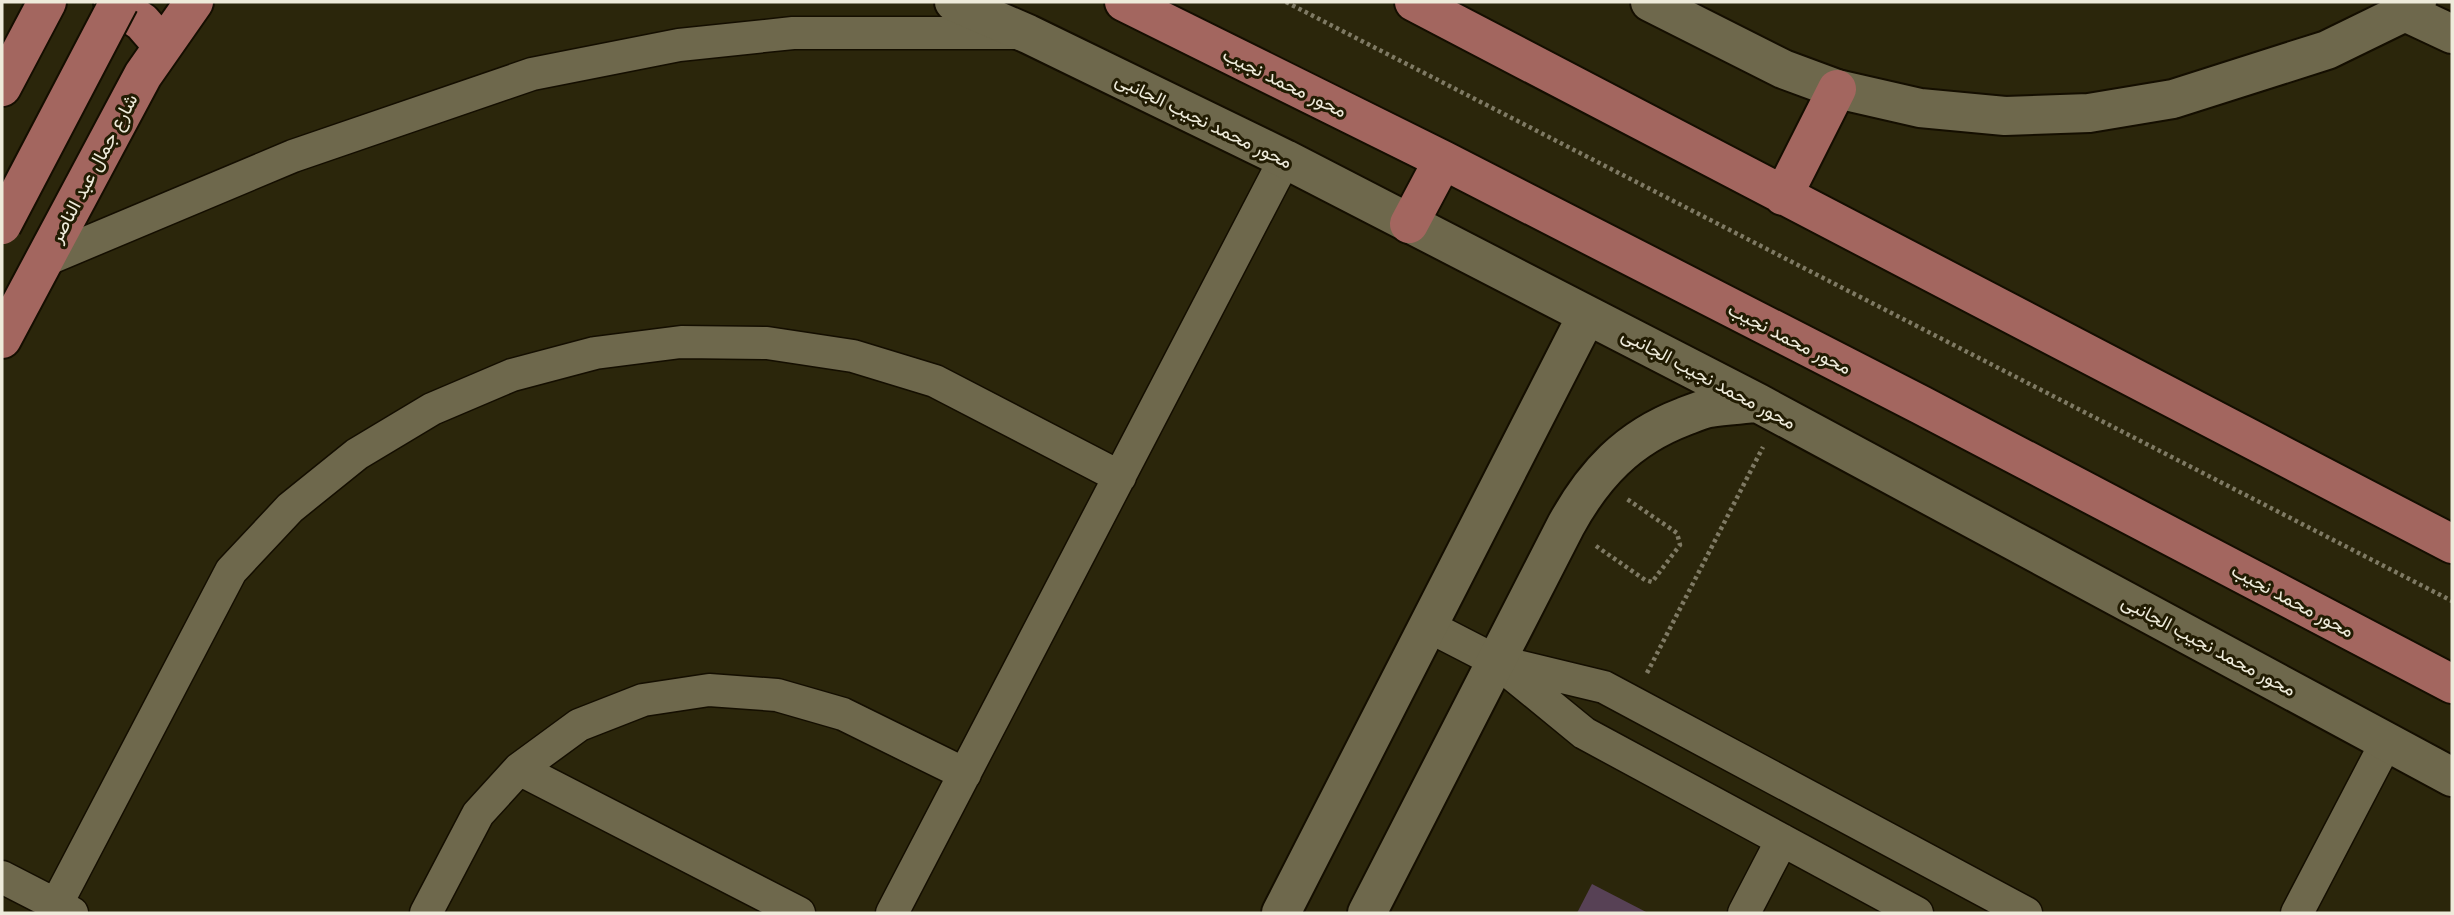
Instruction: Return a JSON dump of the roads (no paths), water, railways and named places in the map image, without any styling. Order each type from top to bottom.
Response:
[{"type":"main road","points":[[2,87],[47,2]]},
{"type":"main road","points":[[2,225],[116,2],[142,22],[162,45]]},
{"type":"main road","name":"شارع جمال عبد الناصر","points":[[2,340],[143,75],[194,2]]},
{"type":"main road","name":"محور محمد نجيب","points":[[1124,2],[1443,160],[1945,418],[2452,684]]},
{"type":"main road","points":[[1414,2],[2452,544]]},
{"type":"main road","points":[[1783,196],[1838,89]]},
{"type":"main road","points":[[1409,224],[1443,160]]},
{"type":"street","name":"محور محمد نجيب الجانبى","points":[[954,2],[1028,33],[1285,159],[1587,315],[1768,409],[2452,777]]},
{"type":"street","points":[[1650,2],[1783,69],[1838,89],[1920,108],[1993,115],[2089,113],[2173,99],[2327,50],[2411,7],[2452,34]]},
{"type":"street","points":[[43,261],[293,156],[532,74],[680,45],[793,33],[1028,33]]},
{"type":"street","points":[[892,913],[1285,159]]},
{"type":"street","points":[[1281,913],[1587,315]]},
{"type":"street","points":[[2,877],[64,909],[231,571],[290,508],[357,454],[432,409],[512,375],[595,353],[681,342],[767,343],[853,356],[935,381],[1120,477]]},
{"type":"street","points":[[1367,913],[1566,525],[1596,478],[1616,456],[1658,426],[1707,408],[1768,409]]},
{"type":"street","points":[[1428,626],[1496,662],[1584,733],[1917,913]]},
{"type":"street","points":[[1496,662],[1604,687],[2026,913]]},
{"type":"street","points":[[426,913],[478,814],[519,769],[579,725],[643,700],[709,690],[776,695],[843,714],[965,774]]},
{"type":"street","points":[[2297,913],[2388,741]]},
{"type":"street","points":[[519,769],[799,913]]},
{"type":"street","points":[[1744,913],[1782,840]]}]
